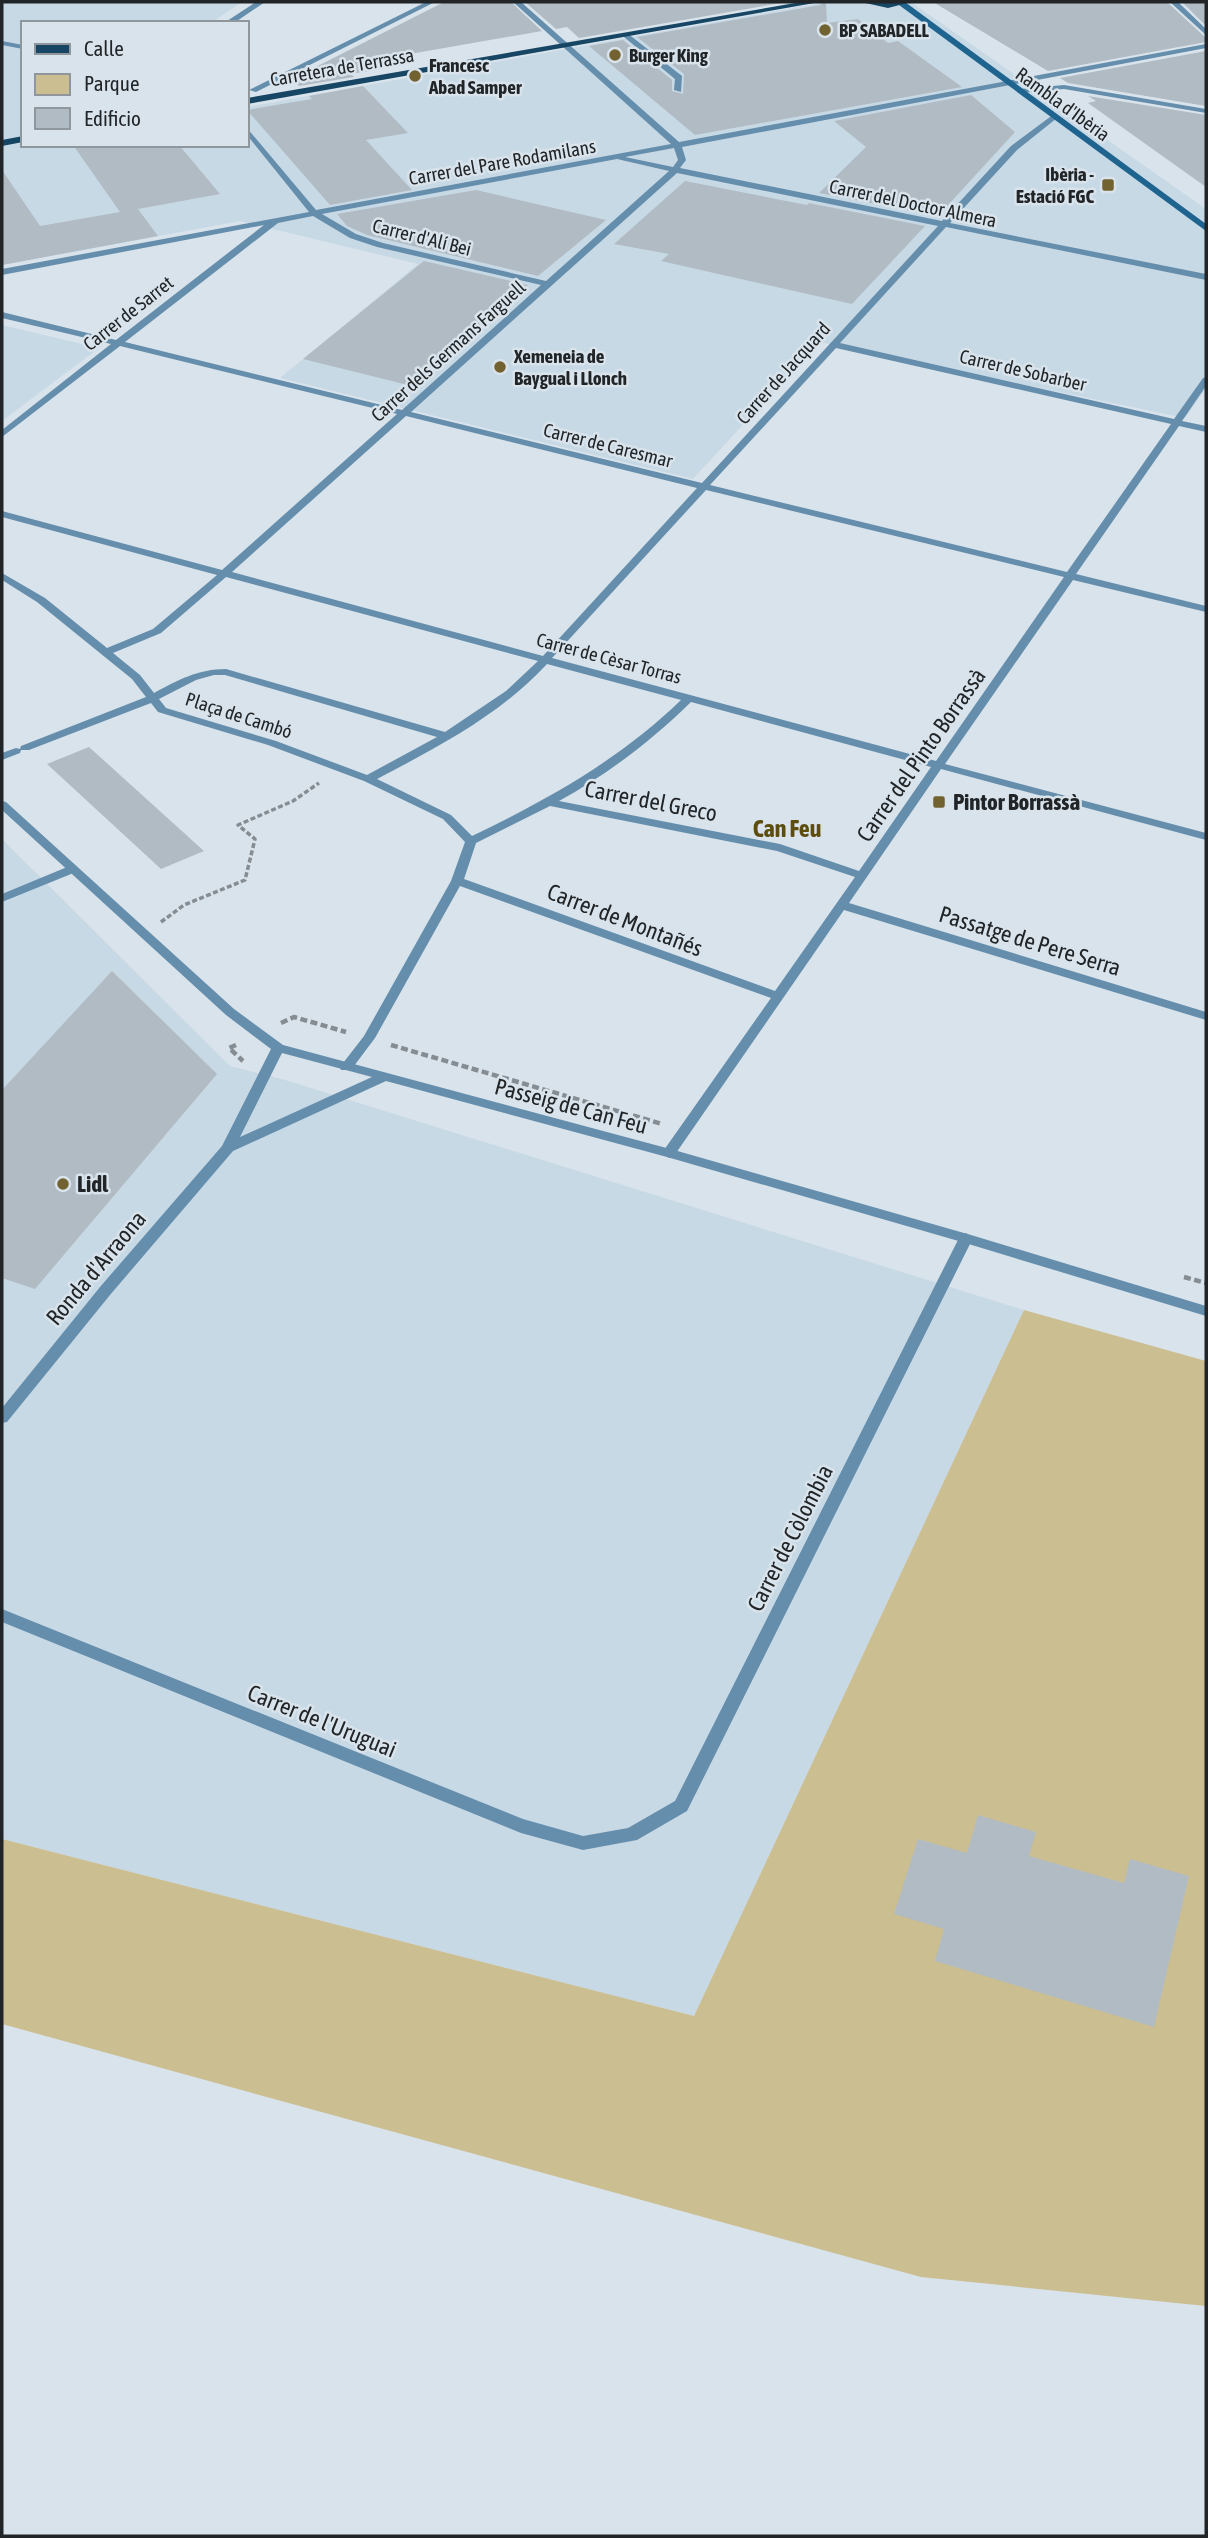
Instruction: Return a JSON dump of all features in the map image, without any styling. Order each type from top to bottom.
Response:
[{"type":"main road","name":"Carretera de Terrassa","points":[[248,101],[815,2]]},
{"type":"main road","points":[[865,2],[904,3]]},
{"type":"main road","name":"Rambla d'Ibèria","points":[[904,3],[1206,229]]},
{"type":"main road","points":[[2,143],[21,139]]},
{"type":"street","points":[[232,21],[261,2]]},
{"type":"street","points":[[250,90],[431,2]]},
{"type":"street","points":[[517,2],[677,145],[682,160],[675,170]]},
{"type":"street","points":[[1174,2],[1206,33]]},
{"type":"street","points":[[627,34],[679,78],[678,90]]},
{"type":"street","points":[[2,43],[21,47]]},
{"type":"street","name":"Carrer del Pare Rodamilans","points":[[2,272],[1206,46]]},
{"type":"street","points":[[1020,91],[1052,87],[1077,88],[1206,111]]},
{"type":"street","points":[[250,90],[271,97]]},
{"type":"street","name":"Carrer de Jacquard","points":[[368,779],[446,736],[512,693],[1014,148],[1054,116]]},
{"type":"street","name":"Carrer d'Alí Bei","points":[[248,131],[314,213],[353,236],[380,245],[549,284]]},
{"type":"street","name":"Carrer del Doctor Almera","points":[[613,158],[1206,277]]},
{"type":"street","name":"Carrer dels Germans Farguell","points":[[105,653],[157,631],[405,414],[675,170]]},
{"type":"street","name":"Carrer de Sarret","points":[[2,434],[276,220]]},
{"type":"street","name":"Carrer de Caresmar","points":[[2,315],[1206,609]]},
{"type":"street","name":"Carrer de Sobarber","points":[[832,344],[1206,429]]},
{"type":"street","name":"Carrer del Pinto Borrassà","points":[[669,1153],[1206,380]]},
{"type":"street","name":"Carrer de Cèsar Torras","points":[[2,514],[1206,837]]},
{"type":"street","points":[[2,576],[41,600],[136,677],[152,699],[194,676],[209,671],[226,673],[446,736]]},
{"type":"street","points":[[346,1068],[369,1038],[457,881],[471,841],[551,803],[619,759],[669,719],[689,698]]},
{"type":"street","name":"Plaça de Cambó","points":[[2,757],[152,699],[162,710],[272,743],[368,779],[447,817],[471,841]]},
{"type":"street","name":"Carrer del Greco","points":[[551,803],[780,848],[863,876]]},
{"type":"street","name":"Passeig de Can Feu","points":[[2,804],[230,1012],[278,1048],[669,1153],[966,1238],[1206,1311]]},
{"type":"street","points":[[2,898],[72,869]]},
{"type":"street","name":"Carrer de Montañés","points":[[457,881],[549,912],[694,970],[779,996]]},
{"type":"street","name":"Passatge de Pere Serra","points":[[842,905],[1206,1016]]},
{"type":"street","name":"Ronda d'Arraona","points":[[2,1418],[228,1149],[278,1048]]},
{"type":"street","name":"Ronda d'Arraona","points":[[228,1149],[382,1078]]},
{"type":"street","name":"Carrer de Còlombia","points":[[631,1835],[681,1806],[966,1238]]},
{"type":"street","name":"Carrer de l'Uruguai","points":[[2,1615],[521,1826],[583,1843],[631,1835]]},
{"type":"path","points":[[144,935],[184,905],[245,880],[255,839],[237,825],[293,801],[340,769]]},
{"type":"shaded area","points":[[2,2],[242,2],[214,21],[21,21],[21,147],[248,147],[248,107],[825,2],[911,2],[1206,209],[1206,388],[1185,418],[819,342],[693,479],[280,378],[418,264],[240,221],[2,265]]},
{"type":"shaded area","points":[[2,325],[99,348],[2,421]]},
{"type":"shaded area","points":[[2,839],[230,1066],[282,1079],[1024,1310],[694,2016],[2,1839]]},
{"type":"green space","points":[[1024,1310],[1206,1361],[1206,2306],[921,2277],[2,2024],[2,1839],[694,2016]]},
{"type":"building","points":[[444,2],[511,2],[542,31],[387,58],[397,66],[351,74],[354,77],[299,86],[292,79]]},
{"type":"building","points":[[525,2],[787,2],[579,38],[567,27],[556,29]]},
{"type":"building","points":[[826,2],[827,23],[858,19],[888,43],[898,41],[962,87],[695,135],[589,46],[623,40],[672,80],[672,91],[683,94],[684,74],[637,37],[820,5]]},
{"type":"building","points":[[933,2],[1167,2],[1206,38],[1206,42],[1048,71]]},
{"type":"building","points":[[1182,2],[1206,2],[1206,26]]},
{"type":"building","points":[[1206,51],[1206,106],[1068,83],[1060,78]]},
{"type":"building","points":[[363,86],[408,133],[366,140],[412,190],[330,205],[248,111],[312,99],[309,96]]},
{"type":"building","points":[[971,95],[1015,132],[938,216],[819,193],[866,147],[834,121]]},
{"type":"building","points":[[1088,96],[1206,115],[1206,187],[1088,103],[1096,101]]},
{"type":"building","points":[[74,147],[181,147],[220,194],[138,209],[158,236],[2,265],[2,170],[40,226],[120,212]]},
{"type":"building","points":[[685,181],[925,226],[852,304],[661,261],[669,254],[614,244]]},
{"type":"building","points":[[476,190],[606,220],[538,276],[367,235],[347,226],[337,214]]},
{"type":"building","points":[[424,261],[528,285],[412,386],[303,359]]},
{"type":"building","points":[[89,747],[204,851],[161,869],[47,764]]},
{"type":"building","name":"Lidl","points":[[112,971],[217,1074],[35,1289],[2,1278],[2,1090]]},
{"type":"building","points":[[978,1815],[1036,1832],[1029,1856],[1124,1883],[1130,1859],[1189,1876],[1154,2027],[935,1961],[944,1929],[894,1914],[918,1839],[967,1853]]},
{"type":"place","name":"BP SABADELL","points":[[825,30]]},
{"type":"place","name":"Burger King","points":[[615,55]]},
{"type":"place","name":"Francesc Abad Samper","points":[[415,76]]},
{"type":"place","name":"Ibèria - Estació FGC","points":[[1108,185]]},
{"type":"place","name":"Xemeneia de Baygual i Llonch","points":[[500,367]]},
{"type":"place","name":"Pintor Borrassà","points":[[939,802]]},
{"type":"place","name":"Lidl","points":[[63,1184]]},
{"type":"district","name":"Can Feu","points":[[787,829]]}]
